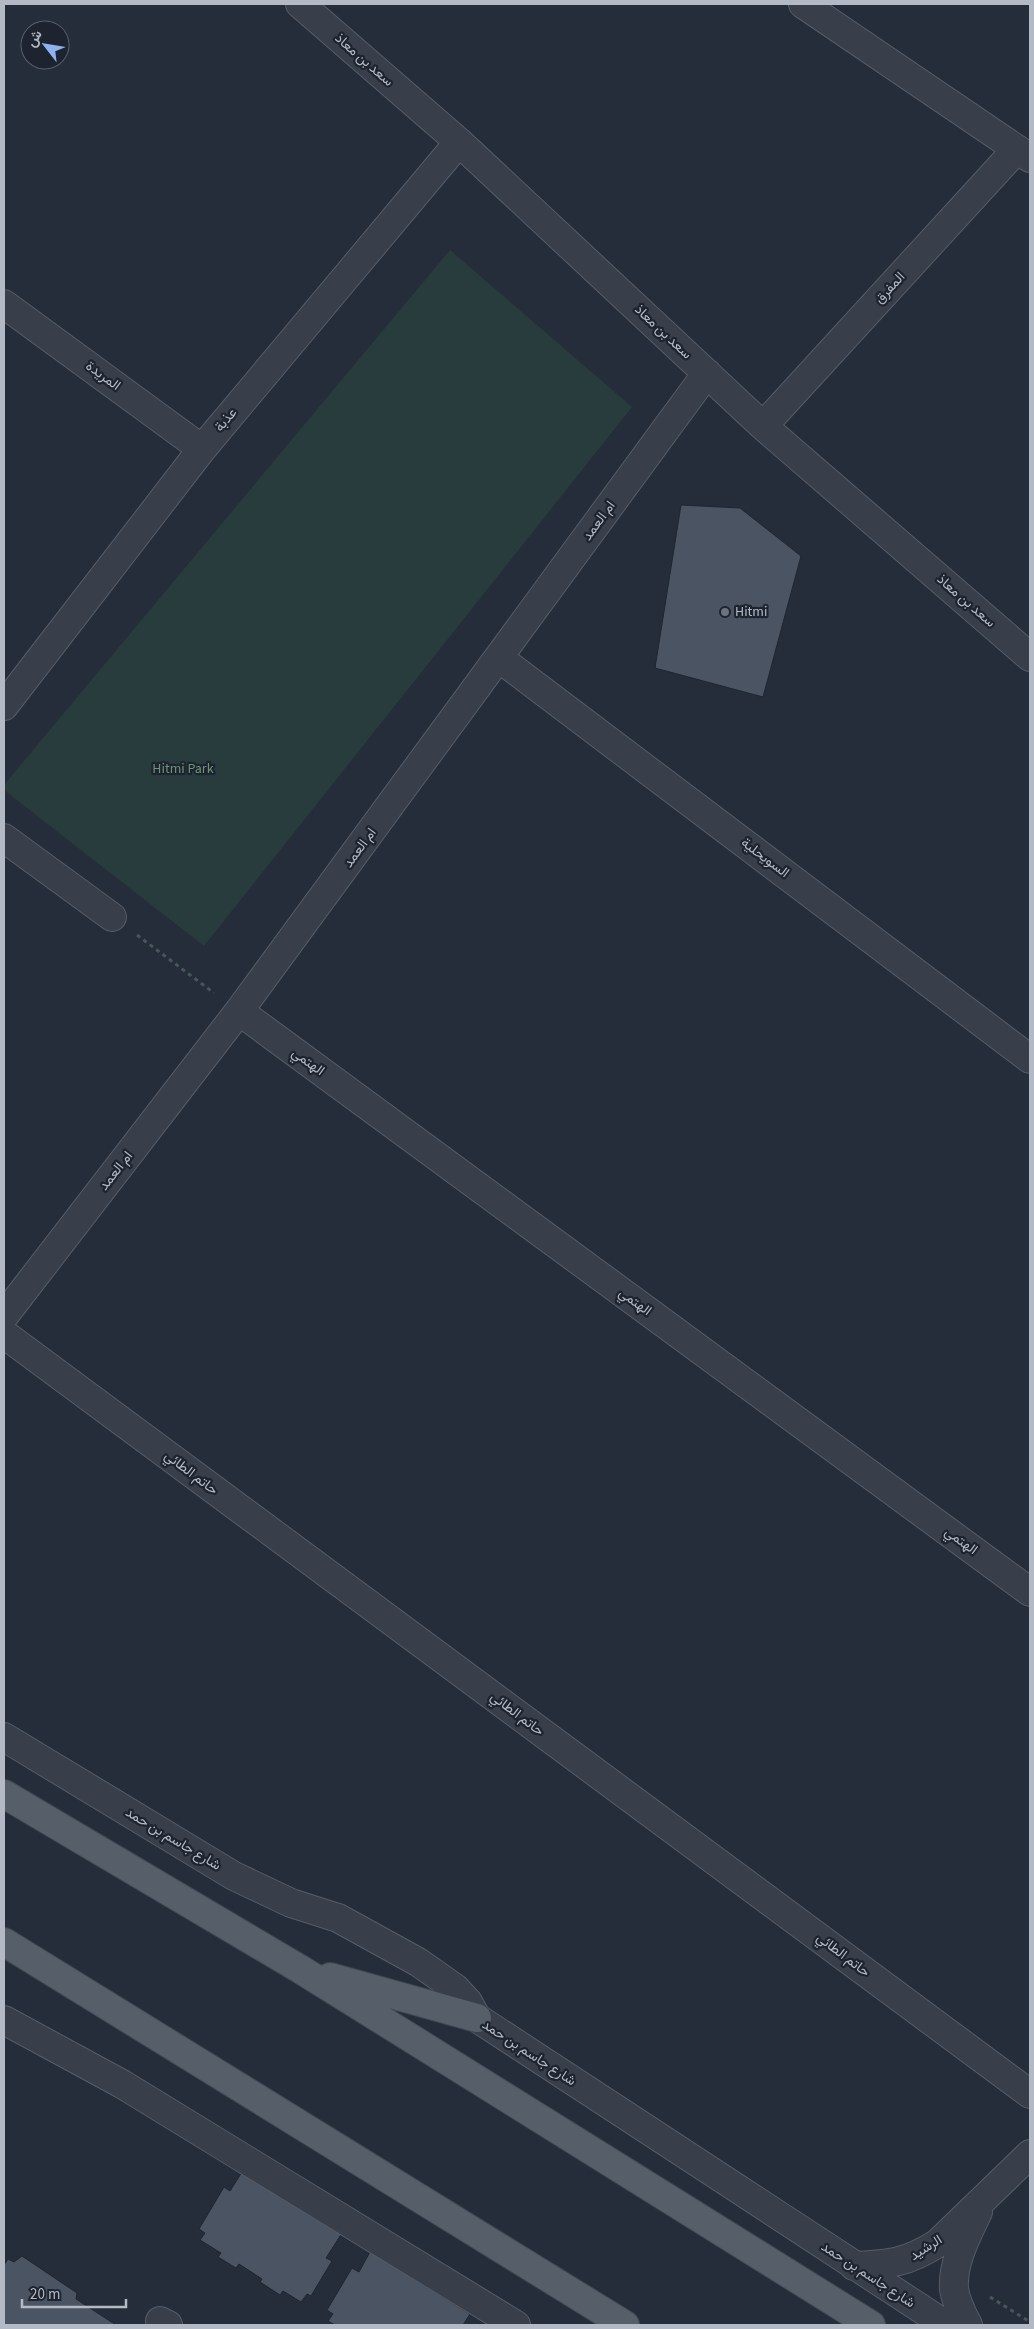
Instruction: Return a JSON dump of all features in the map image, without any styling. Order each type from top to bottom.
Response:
[{"type":"main road","points":[[4,1794],[300,1968],[871,2325]]},
{"type":"main road","points":[[4,1942],[625,2325]]},
{"type":"main road","points":[[4,1966],[121,2014]]},
{"type":"main road","points":[[300,1968],[477,2018]]},
{"type":"street","name":"سعد بن معاذ","points":[[300,4],[459,142],[764,426],[1025,642]]},
{"type":"street","name":"المفرق","points":[[764,426],[1024,154],[803,4]]},
{"type":"street","name":"عذبة","points":[[4,706],[202,448],[459,142]]},
{"type":"street","name":"المريدة","points":[[4,304],[202,448]]},
{"type":"street","name":"ام العمد","points":[[4,1316],[239,1011],[707,373]]},
{"type":"street","name":"السويحلية","points":[[499,658],[1030,1058]]},
{"type":"street","points":[[4,838],[112,917]]},
{"type":"street","name":"الهتمي","points":[[239,1011],[1030,1592]]},
{"type":"street","name":"حاتم الطائي","points":[[4,1334],[1030,2094]]},
{"type":"street","name":"شارع جاسم بن حمد","points":[[4,1737],[234,1876],[291,1903],[338,1918],[418,1962],[455,1988],[468,2002],[477,2018],[946,2325]]},
{"type":"street","points":[[4,2020],[122,2084],[516,2325]]},
{"type":"street","name":"الرشيد","points":[[854,2266],[888,2264],[905,2261],[922,2254],[938,2243],[985,2200],[1030,2154]]},
{"type":"street","name":"الرشيد","points":[[968,2325],[957,2302],[954,2288],[956,2267],[964,2240],[985,2200]]},
{"type":"path","points":[[112,917],[239,1011]]},
{"type":"green space","name":"Hitmi Park","points":[[450,250],[632,407],[204,946],[4,790],[4,785]]},
{"type":"building","name":"Hitmi","points":[[681,505],[740,508],[801,556],[763,697],[655,668]]},
{"type":"building","points":[[242,2172],[342,2233],[326,2258],[332,2261],[311,2296],[307,2294],[301,2302],[283,2291],[280,2295],[260,2282],[262,2279],[239,2264],[236,2268],[218,2257],[221,2253],[200,2240],[205,2233],[199,2229],[224,2187],[230,2191]]},
{"type":"building","points":[[370,2252],[470,2314],[463,2325],[335,2325],[328,2321],[333,2314],[327,2310],[352,2268],[359,2272]]},
{"type":"building","points":[[22,2256],[77,2293],[76,2299],[116,2325],[4,2325],[4,2265],[8,2259],[14,2262]]},
{"type":"place","name":"Hitmi","points":[[725,612]]}]
